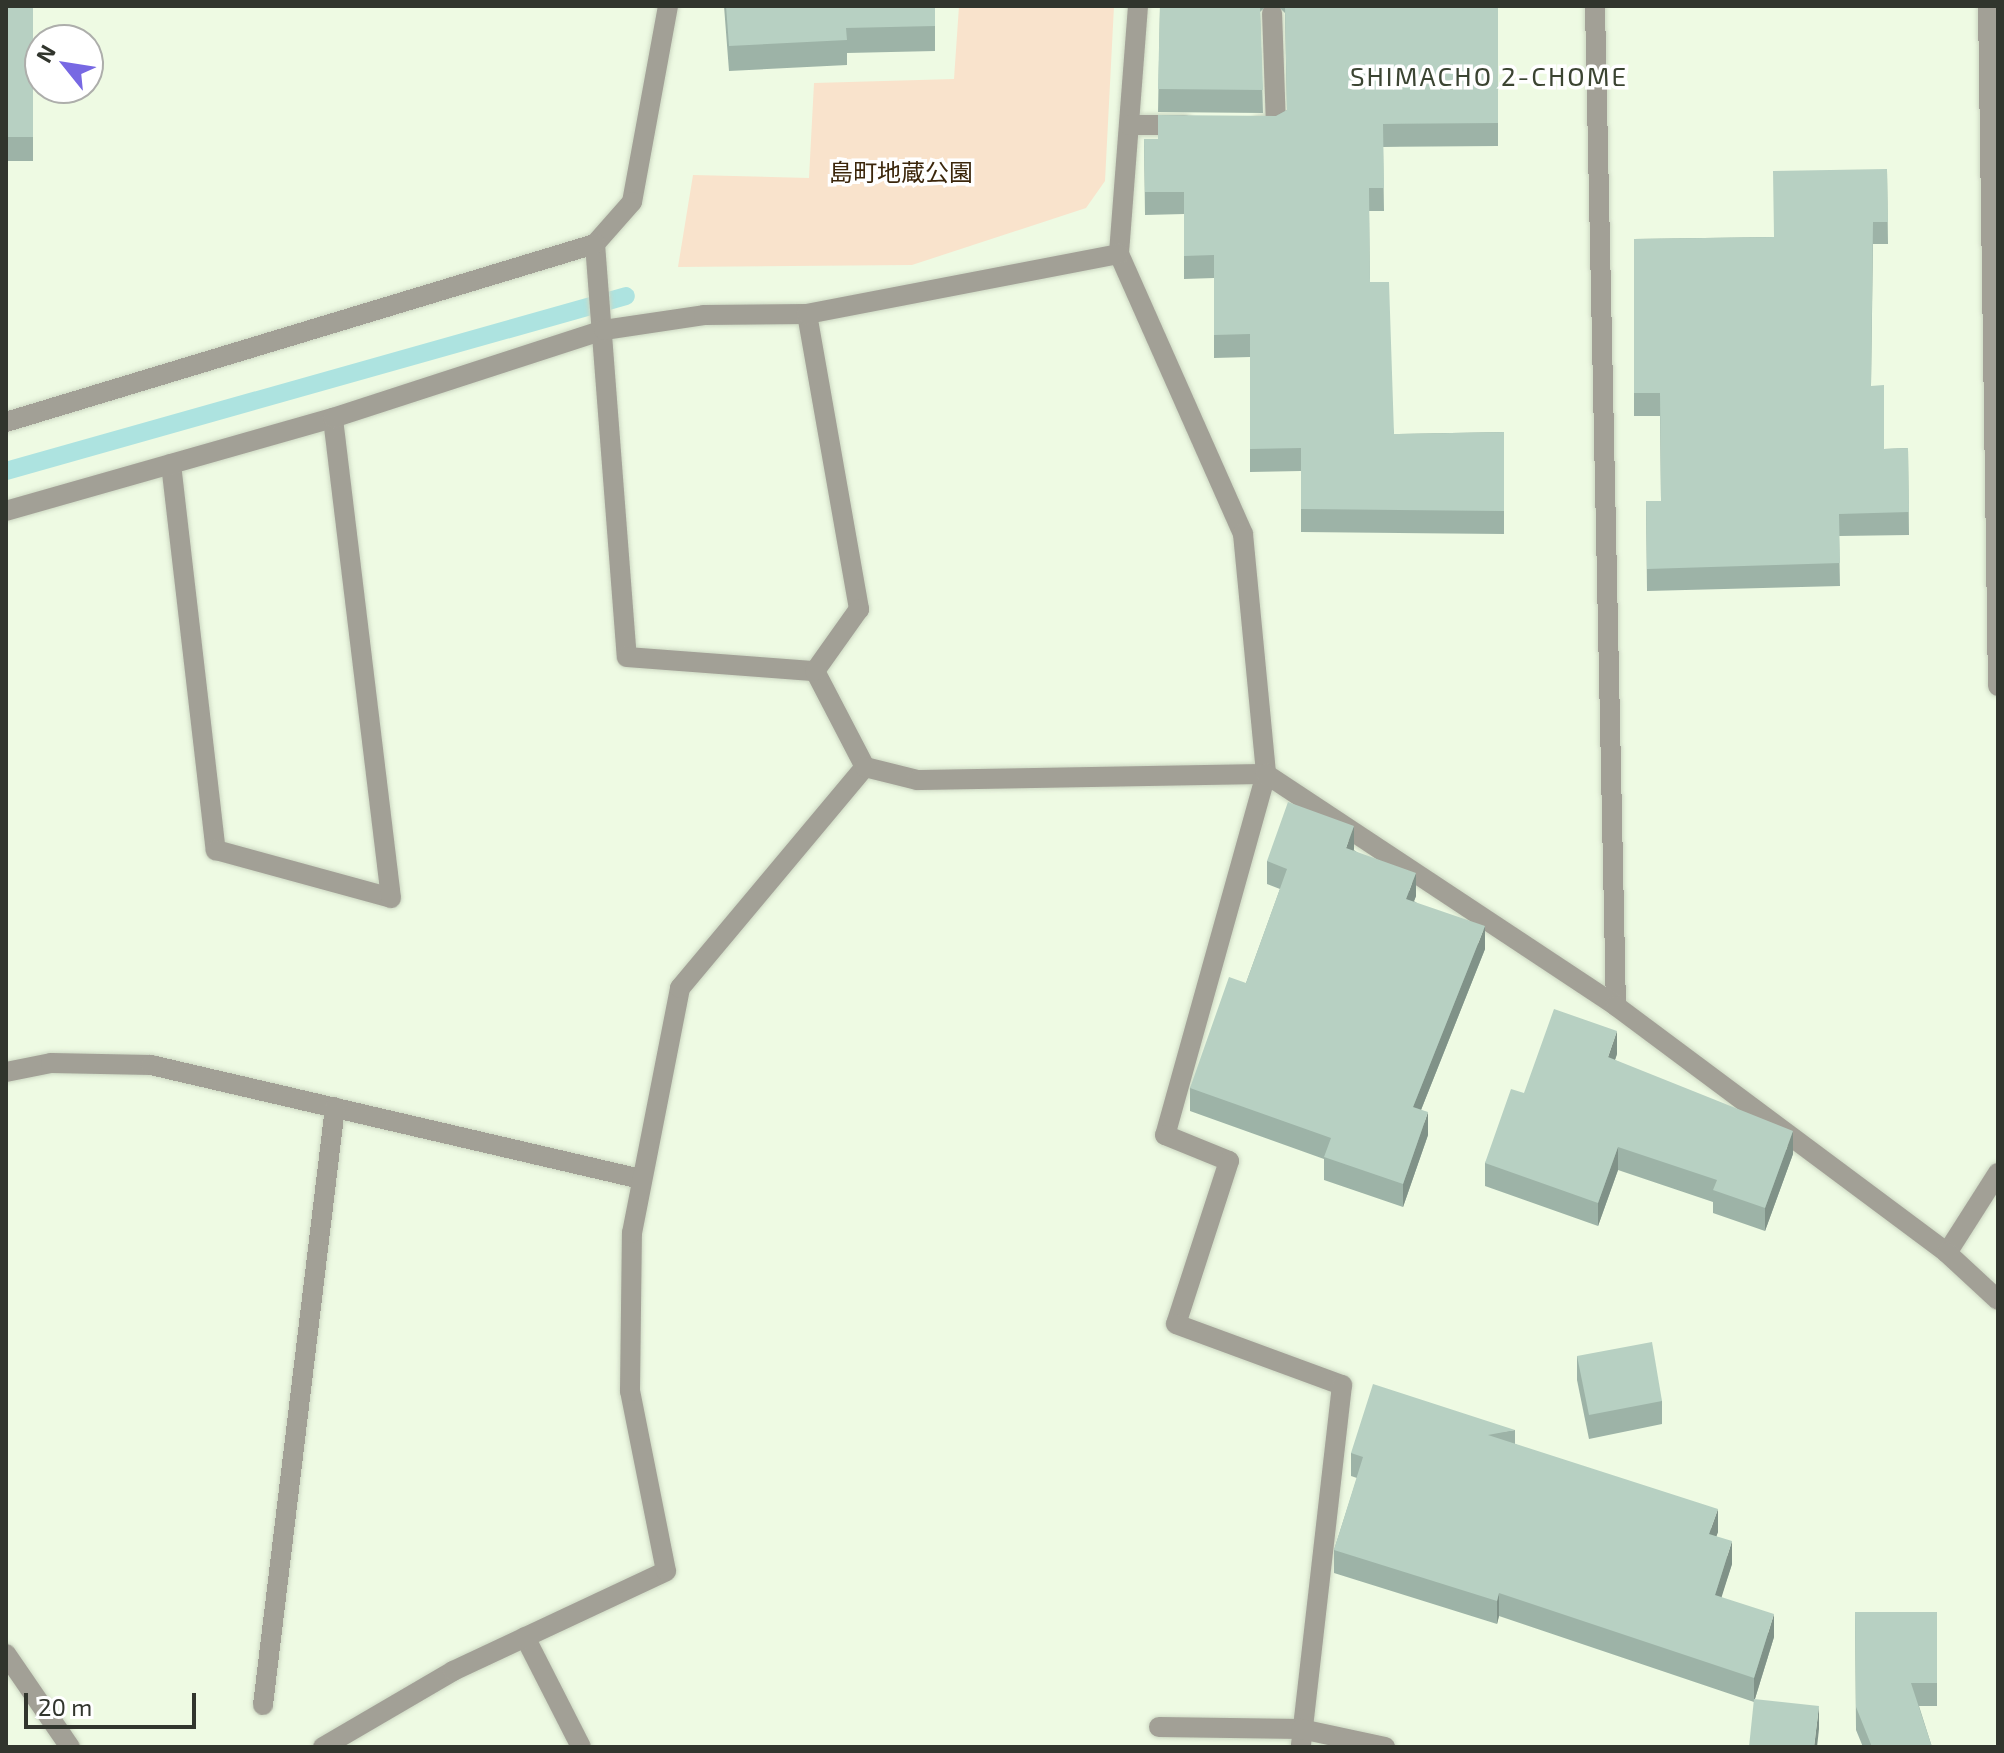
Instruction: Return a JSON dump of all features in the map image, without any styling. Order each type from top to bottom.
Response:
[{"type":"street","points":[[6,422],[595,244],[632,202],[668,6]]},
{"type":"street","points":[[1138,6],[1119,254],[1243,534],[1266,774],[1165,1135],[1229,1161],[1176,1324],[1342,1385],[1301,1738]]},
{"type":"street","points":[[1595,6],[1616,1006]]},
{"type":"street","points":[[1988,6],[1998,686]]},
{"type":"street","points":[[1232,125],[1276,126],[1272,13]]},
{"type":"street","points":[[1129,125],[1203,125]]},
{"type":"street","points":[[595,244],[627,657],[815,671]]},
{"type":"street","points":[[6,511],[333,418],[604,330],[704,315],[807,314],[1119,254]]},
{"type":"street","points":[[807,314],[859,609],[815,671]]},
{"type":"street","points":[[171,464],[216,850],[391,898],[333,418]]},
{"type":"street","points":[[815,671],[865,767],[917,780],[1266,774],[1616,1006],[1947,1253],[1998,1300]]},
{"type":"street","points":[[323,1747],[525,1637],[666,1571],[630,1391],[632,1233],[680,988],[865,767]]},
{"type":"street","points":[[6,1072],[51,1063],[151,1065],[641,1179]]},
{"type":"street","points":[[263,1705],[335,1107]]},
{"type":"street","points":[[1947,1253],[1998,1174]]},
{"type":"street","points":[[525,1637],[581,1747]]},
{"type":"street","points":[[6,1654],[70,1747]]},
{"type":"street","points":[[1159,1727],[1385,1747]]},
{"type":"green space","name":"島町地蔵公園","points":[[959,6],[1114,6],[1105,181],[1086,208],[912,265],[678,267],[693,175],[809,178],[814,83],[954,79]]},
{"type":"building","points":[[6,6],[33,6],[33,24],[24,24],[24,104],[33,104],[33,137],[6,137]]},
{"type":"building","points":[[726,6],[935,6],[935,26],[846,28],[847,40],[729,46]]},
{"type":"building","points":[[1160,6],[1260,6],[1263,90],[1158,89]]},
{"type":"building","points":[[1285,6],[1498,6],[1498,123],[1383,124],[1384,188],[1369,188],[1370,282],[1389,282],[1394,434],[1504,432],[1504,511],[1301,509],[1301,448],[1250,449],[1250,334],[1214,335],[1214,255],[1184,256],[1184,192],[1145,192],[1144,139],[1158,139],[1158,115],[1276,116],[1287,110]]},
{"type":"building","points":[[1887,169],[1888,222],[1873,222],[1871,386],[1884,385],[1884,449],[1908,448],[1909,512],[1839,514],[1840,563],[1647,569],[1646,501],[1661,501],[1660,393],[1634,393],[1634,239],[1774,237],[1773,171]]},
{"type":"building","points":[[1288,802],[1354,826],[1346,848],[1416,873],[1406,899],[1485,926],[1413,1107],[1428,1112],[1403,1184],[1324,1157],[1331,1138],[1190,1088],[1229,977],[1246,983],[1287,869],[1267,861]]},
{"type":"building","points":[[1554,1009],[1617,1031],[1608,1057],[1793,1131],[1765,1208],[1713,1190],[1717,1180],[1618,1147],[1598,1203],[1485,1163],[1511,1089],[1524,1093]]},
{"type":"building","points":[[1652,1342],[1662,1401],[1589,1415],[1577,1356]]},
{"type":"building","points":[[1373,1384],[1515,1430],[1488,1435],[1718,1509],[1709,1534],[1732,1541],[1715,1595],[1774,1614],[1754,1678],[1499,1593],[1497,1601],[1334,1550],[1363,1457],[1351,1453]]},
{"type":"building","points":[[1855,1612],[1937,1612],[1937,1683],[1911,1683],[1932,1747],[1872,1747],[1856,1707]]},
{"type":"building","points":[[1754,1699],[1819,1706],[1814,1747],[1749,1747]]},
{"type":"waterway","points":[[6,471],[626,296]]},
{"type":"district","name":"SHIMACHO 2-CHOME","points":[[1489,76]]}]
